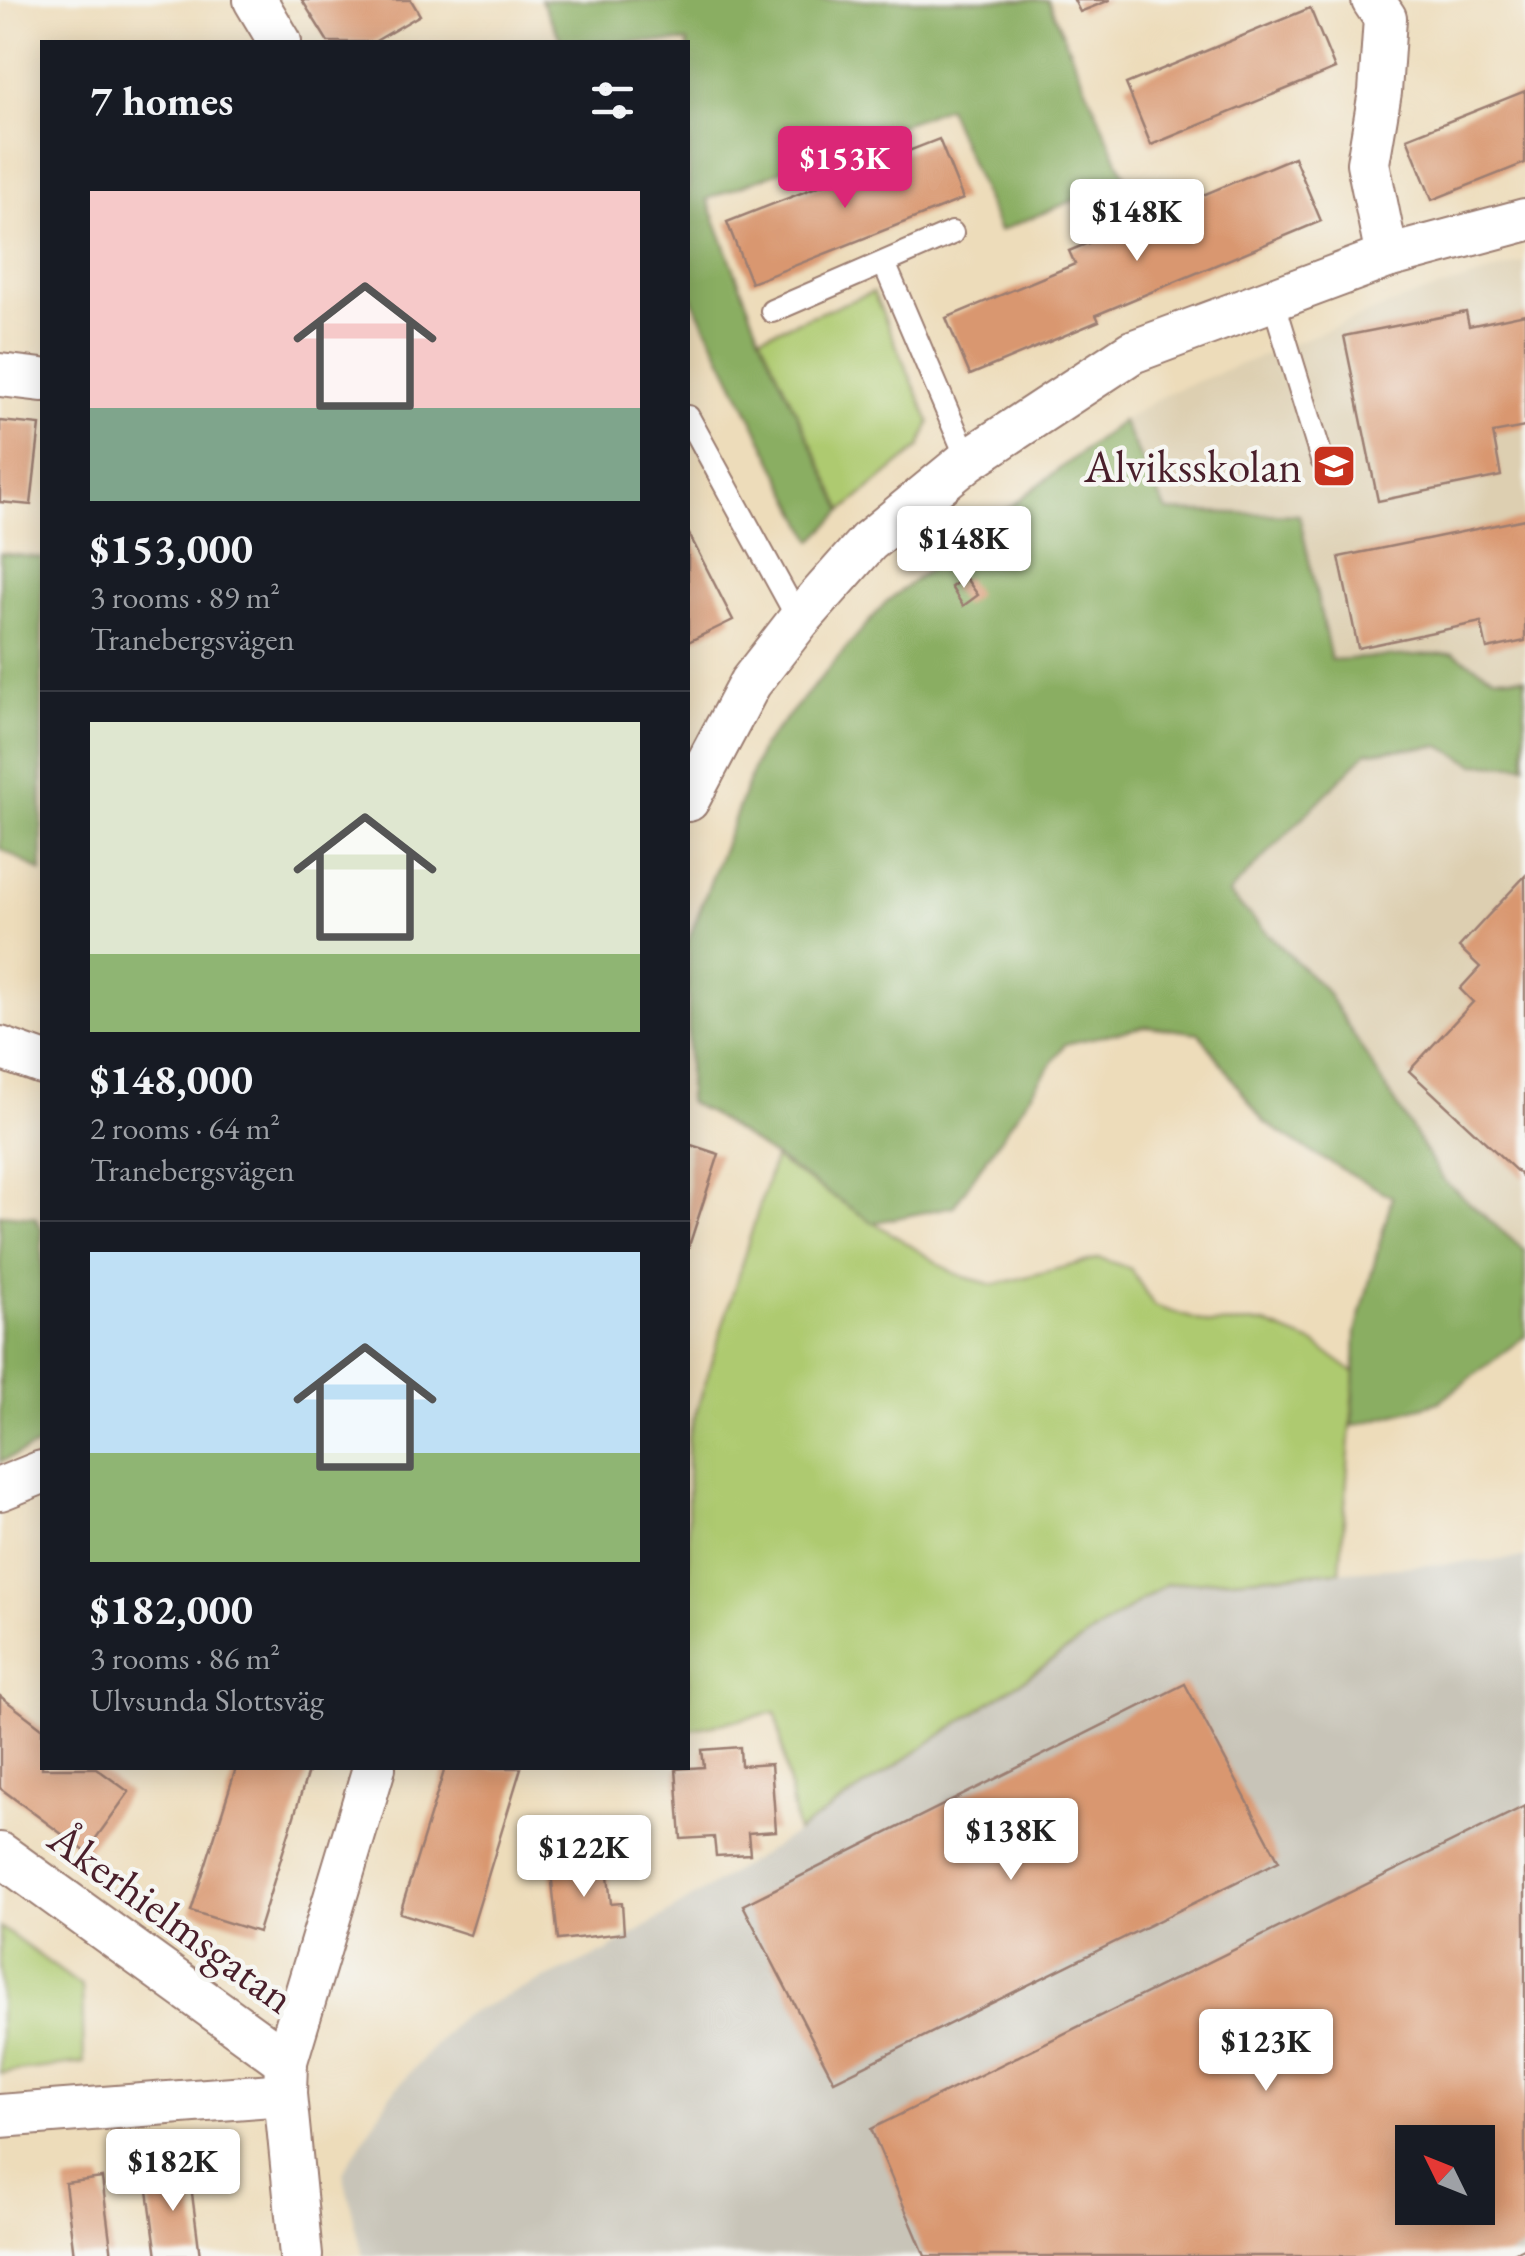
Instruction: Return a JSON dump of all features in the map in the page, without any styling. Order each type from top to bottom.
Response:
[{"type":"street","points":[[255,0],[279,40]]},
{"type":"street","points":[[1374,0],[1385,18],[1380,92],[1368,163],[1388,257]]},
{"type":"street","points":[[690,796],[750,684],[799,620],[868,542],[968,460],[1132,352],[1388,257],[1525,220]]},
{"type":"street","points":[[0,374],[40,380]]},
{"type":"street","points":[[0,1048],[40,1062]]},
{"type":"street","points":[[0,1489],[40,1473]]},
{"type":"street","points":[[301,2256],[286,2078],[373,1770]]},
{"type":"street","name":"Åkerhielmsgatan","points":[[0,1854],[286,2078]]},
{"type":"street","points":[[0,2116],[286,2078]]},
{"type":"lane","points":[[772,310],[952,233]]},
{"type":"lane","points":[[884,263],[968,460]]},
{"type":"lane","points":[[1273,300],[1322,460]]},
{"type":"lane","points":[[690,421],[799,620]]},
{"type":"shaded area","name":"Alviksskolan","points":[[1525,262],[1525,678],[1493,676],[1453,653],[1330,660],[1299,515],[1166,511],[1122,421],[1167,393],[1408,298]]},
{"type":"shaded area","points":[[1440,746],[1475,764],[1525,765],[1525,1251],[1444,1181],[1326,991],[1228,894],[1367,752]]},
{"type":"shaded area","points":[[1525,1558],[1525,2256],[363,2256],[343,2173],[391,2094],[460,2017],[609,1950],[797,1832],[1166,1584]]},
{"type":"green space","points":[[541,0],[1048,0],[1126,179],[999,231],[947,107],[707,199],[760,336],[843,511],[813,541],[690,294],[690,40],[561,40]]},
{"type":"green space","points":[[873,292],[930,422],[920,447],[843,511],[760,336]]},
{"type":"green space","points":[[1122,421],[1167,511],[1299,515],[1331,660],[1453,653],[1493,676],[1525,678],[1525,765],[1475,764],[1440,746],[1367,752],[1228,894],[1326,991],[1444,1181],[1525,1251],[1525,1336],[1439,1402],[1353,1426],[1356,1332],[1392,1197],[1264,1122],[1199,1033],[1146,1026],[1065,1044],[954,1206],[873,1223],[690,1103],[690,936],[761,748],[885,603]]},
{"type":"green space","points":[[0,553],[40,558],[40,871],[0,848]]},
{"type":"green space","points":[[774,1159],[957,1275],[994,1285],[1100,1258],[1131,1269],[1154,1306],[1210,1324],[1263,1323],[1315,1344],[1355,1373],[1340,1571],[1166,1584],[797,1832],[776,1712],[690,1730],[690,1432]]},
{"type":"green space","points":[[0,1214],[35,1217],[40,1226],[40,1445],[0,1462]]},
{"type":"green space","points":[[0,1927],[82,1987],[84,2063],[0,2073]]},
{"type":"building","points":[[302,0],[411,0],[420,15],[377,40],[327,40]]},
{"type":"building","points":[[1074,0],[1110,0],[1080,12]]},
{"type":"building","points":[[1310,8],[1335,69],[1151,145],[1126,84]]},
{"type":"building","points":[[1525,91],[1525,163],[1432,200],[1407,138]]},
{"type":"building","points":[[939,139],[963,199],[751,283],[727,222]]},
{"type":"building","points":[[1294,157],[1321,221],[1096,315],[1099,321],[970,375],[946,318],[1075,264],[1069,251]]},
{"type":"building","points":[[1466,312],[1469,326],[1525,314],[1525,427],[1493,433],[1501,476],[1378,501],[1344,336]]},
{"type":"building","points":[[0,421],[40,425],[31,505],[0,502]]},
{"type":"building","points":[[1525,519],[1525,641],[1487,649],[1481,622],[1358,648],[1339,557]]},
{"type":"building","points":[[690,536],[733,620],[690,641]]},
{"type":"building","points":[[965,577],[978,595],[963,606],[951,587]]},
{"type":"building","points":[[1525,876],[1525,1179],[1409,1071],[1473,1002],[1460,989],[1480,967],[1459,947]]},
{"type":"building","points":[[690,1145],[719,1154],[690,1243]]},
{"type":"building","points":[[1185,1684],[1279,1861],[834,2081],[743,1905]]},
{"type":"building","points":[[0,1696],[40,1726],[40,1770],[99,1770],[129,1792],[86,1852],[0,1788]]},
{"type":"building","points":[[740,1747],[741,1766],[771,1764],[776,1831],[748,1833],[750,1854],[716,1856],[714,1837],[681,1839],[676,1770],[704,1767],[702,1750]]},
{"type":"building","points":[[235,1770],[308,1770],[258,1932],[191,1911]]},
{"type":"building","points":[[444,1770],[520,1770],[470,1935],[400,1913]]},
{"type":"building","points":[[1525,1806],[1525,2247],[1508,2256],[925,2256],[871,2129]]},
{"type":"building","points":[[606,1857],[611,1904],[622,1903],[624,1933],[558,1940],[550,1862]]},
{"type":"building","points":[[189,2170],[200,2256],[157,2256],[146,2176]]},
{"type":"building","points":[[102,2178],[112,2256],[74,2256],[65,2183]]},
{"type":"place","name":"Alviksskolan","points":[[1334,466]]}]
